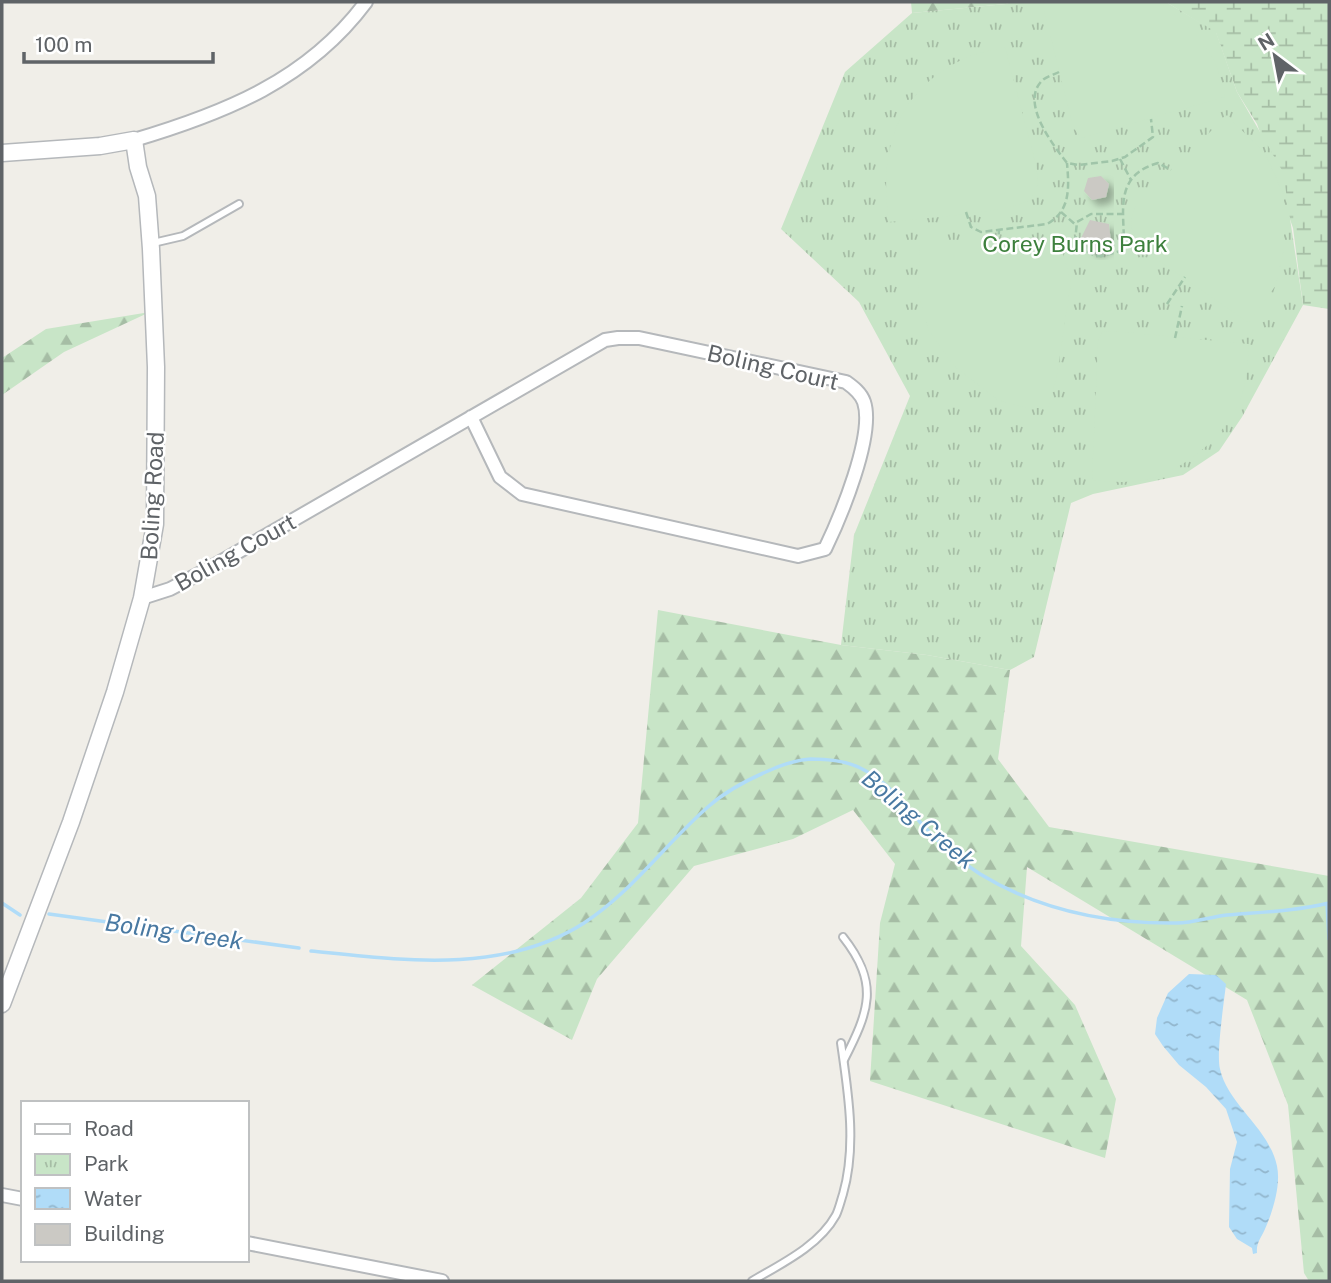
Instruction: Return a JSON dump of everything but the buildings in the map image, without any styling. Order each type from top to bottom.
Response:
[{"type":"street","points":[[2,153],[100,146],[134,140],[216,113],[284,79],[340,34],[366,2]]},
{"type":"street","name":"Boling Road","points":[[2,1004],[89,769],[142,598],[155,524],[156,367],[151,244],[147,196],[138,167],[134,140]]},
{"type":"street","name":"Boling Court","points":[[142,598],[170,589],[210,568],[605,340],[631,337],[846,382],[853,386],[864,402],[866,423],[863,443],[840,519],[825,550],[798,556],[522,494],[499,477],[471,418]]},
{"type":"street","points":[[2,1195],[21,1199]]},
{"type":"street","points":[[248,1243],[442,1281]]},
{"type":"lane","points":[[151,244],[183,236],[239,204]]},
{"type":"lane","points":[[843,937],[858,960],[868,991],[863,1017],[843,1062]]},
{"type":"lane","points":[[752,1281],[803,1250],[836,1214],[848,1176],[850,1140],[841,1043]]},
{"type":"path","points":[[966,212],[971,227],[981,232],[1047,224],[1057,219],[1068,201],[1067,163],[1043,128],[1036,110],[1035,90],[1041,80],[1059,72]]},
{"type":"path","points":[[1067,163],[1078,165],[1119,159],[1153,138],[1151,118]]},
{"type":"path","points":[[1119,159],[1131,180]]},
{"type":"path","points":[[1124,214],[1091,214],[1077,222],[1075,241],[1090,254],[1104,258],[1124,250],[1127,183],[1145,167],[1158,163],[1171,170]]},
{"type":"path","points":[[1060,212],[1077,226]]},
{"type":"path","points":[[998,245],[999,230]]},
{"type":"path","points":[[1167,304],[1185,277]]},
{"type":"path","points":[[1175,338],[1182,306]]},
{"type":"green space","points":[[911,2],[1011,2],[912,13]]},
{"type":"green space","name":"Corey Burns Park","points":[[1011,2],[1166,2],[1216,32],[1237,92],[1283,172],[1303,305],[1242,417],[1219,451],[1183,475],[1093,494],[1071,503],[1034,657],[1010,670],[927,655],[841,645],[854,535],[910,396],[859,302],[781,229],[845,72],[912,13]]},
{"type":"green space","points":[[1042,2],[1156,2],[1180,19],[1210,53],[1225,97],[1081,138],[1073,127]]},
{"type":"green space","points":[[1166,2],[1329,2],[1329,309],[1303,305],[1293,228],[1257,124],[1237,92],[1216,33]]},
{"type":"green space","points":[[1005,47],[1036,165],[1037,184],[1033,196],[1029,200],[1004,208],[889,222],[886,196],[890,146],[909,104],[924,86],[944,70],[973,55]]},
{"type":"green space","points":[[1227,115],[1266,155],[1284,196],[1284,248],[1276,285],[1249,323],[1145,251],[1131,225],[1136,206]]},
{"type":"green space","points":[[920,245],[1047,245],[1062,250],[1071,282],[1057,375],[1048,408],[1027,408],[998,400],[954,366],[928,329],[918,292]]},
{"type":"green space","points":[[150,312],[64,352],[2,395],[2,358],[46,329]]},
{"type":"green space","points":[[1102,332],[1249,344],[1243,392],[1227,423],[1195,456],[1156,477],[1140,481],[1092,480],[1098,341]]},
{"type":"green space","points":[[658,610],[841,645],[927,655],[1010,670],[998,759],[1049,827],[1329,876],[1329,1281],[1309,1281],[1304,1273],[1288,1105],[1247,1000],[1027,867],[1021,946],[1075,1005],[1116,1099],[1105,1158],[870,1081],[880,923],[895,864],[853,810],[793,839],[694,866],[597,979],[572,1040],[472,985],[581,898],[638,823]]},
{"type":"water","points":[[1189,974],[1216,975],[1226,984],[1220,1069],[1231,1094],[1266,1140],[1277,1166],[1278,1181],[1273,1206],[1258,1243],[1257,1253],[1253,1254],[1252,1248],[1237,1239],[1229,1227],[1230,1169],[1237,1142],[1226,1109],[1206,1087],[1179,1065],[1155,1034],[1157,1018],[1168,993]]},
{"type":"waterway","name":"Boling Creek","points":[[311,951],[380,958],[450,960],[520,951],[553,940],[584,923],[618,897],[693,820],[722,795],[773,769],[811,759],[847,763],[874,776],[895,794],[933,836],[964,863],[1003,886],[1050,906],[1125,921],[1177,923],[1329,903]]},
{"type":"waterway","name":"Boling Creek","points":[[2,903],[20,915]]},
{"type":"waterway","points":[[1327,904],[1329,939]]},
{"type":"waterway","name":"Boling Creek","points":[[49,914],[299,948]]}]
